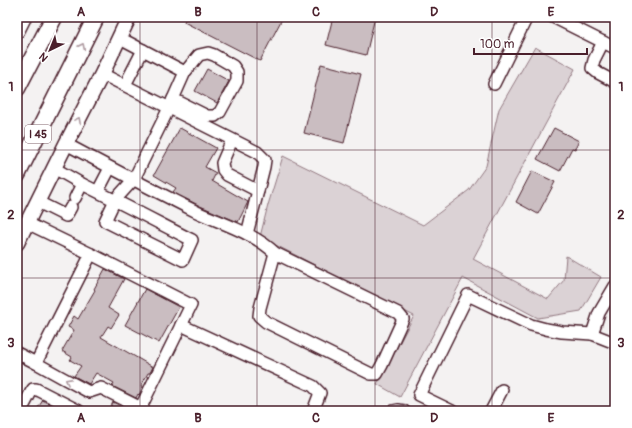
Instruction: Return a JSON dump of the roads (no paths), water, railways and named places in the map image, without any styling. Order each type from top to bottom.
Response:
[{"type":"highway","points":[[17,88],[54,17]]},
{"type":"highway","name":"I 45","points":[[17,175],[96,17]]},
{"type":"main road","points":[[17,32],[24,17]]},
{"type":"main road","points":[[17,243],[120,38],[129,17]]},
{"type":"street","points":[[494,84],[527,17]]},
{"type":"street","points":[[553,17],[615,48]]},
{"type":"street","points":[[120,38],[185,72]]},
{"type":"street","points":[[603,42],[594,60],[592,68],[615,82]]},
{"type":"street","points":[[125,86],[143,50]]},
{"type":"street","points":[[54,168],[82,184],[98,191],[115,200],[192,240],[183,260],[105,221],[115,200],[134,180],[171,104],[185,72],[199,54],[208,53],[214,55],[233,66],[237,72],[237,81],[220,112],[215,116],[207,116],[171,104],[125,86],[102,74]]},
{"type":"street","points":[[171,104],[232,140],[257,152],[265,160],[247,234]]},
{"type":"street","points":[[232,140],[222,163],[223,170],[227,175],[258,191]]},
{"type":"street","points":[[66,144],[198,212],[247,234],[275,253],[398,313],[403,319],[377,374],[371,374],[266,322],[260,316],[260,308],[275,253]]},
{"type":"street","points":[[98,191],[110,168]]},
{"type":"street","points":[[38,202],[66,216],[82,184]]},
{"type":"street","points":[[27,223],[191,305],[142,405],[143,410]]},
{"type":"street","points":[[36,362],[91,254]]},
{"type":"street","points":[[592,334],[599,313],[615,286]]},
{"type":"street","points":[[452,411],[420,395],[468,295],[531,325],[562,332],[592,334],[615,343]]},
{"type":"street","points":[[181,325],[313,386],[320,393],[312,411]]},
{"type":"street","points":[[17,353],[89,392],[101,388],[143,410]]},
{"type":"street","points":[[21,411],[31,392],[36,389],[79,411]]},
{"type":"street","points":[[491,411],[502,390]]}]
